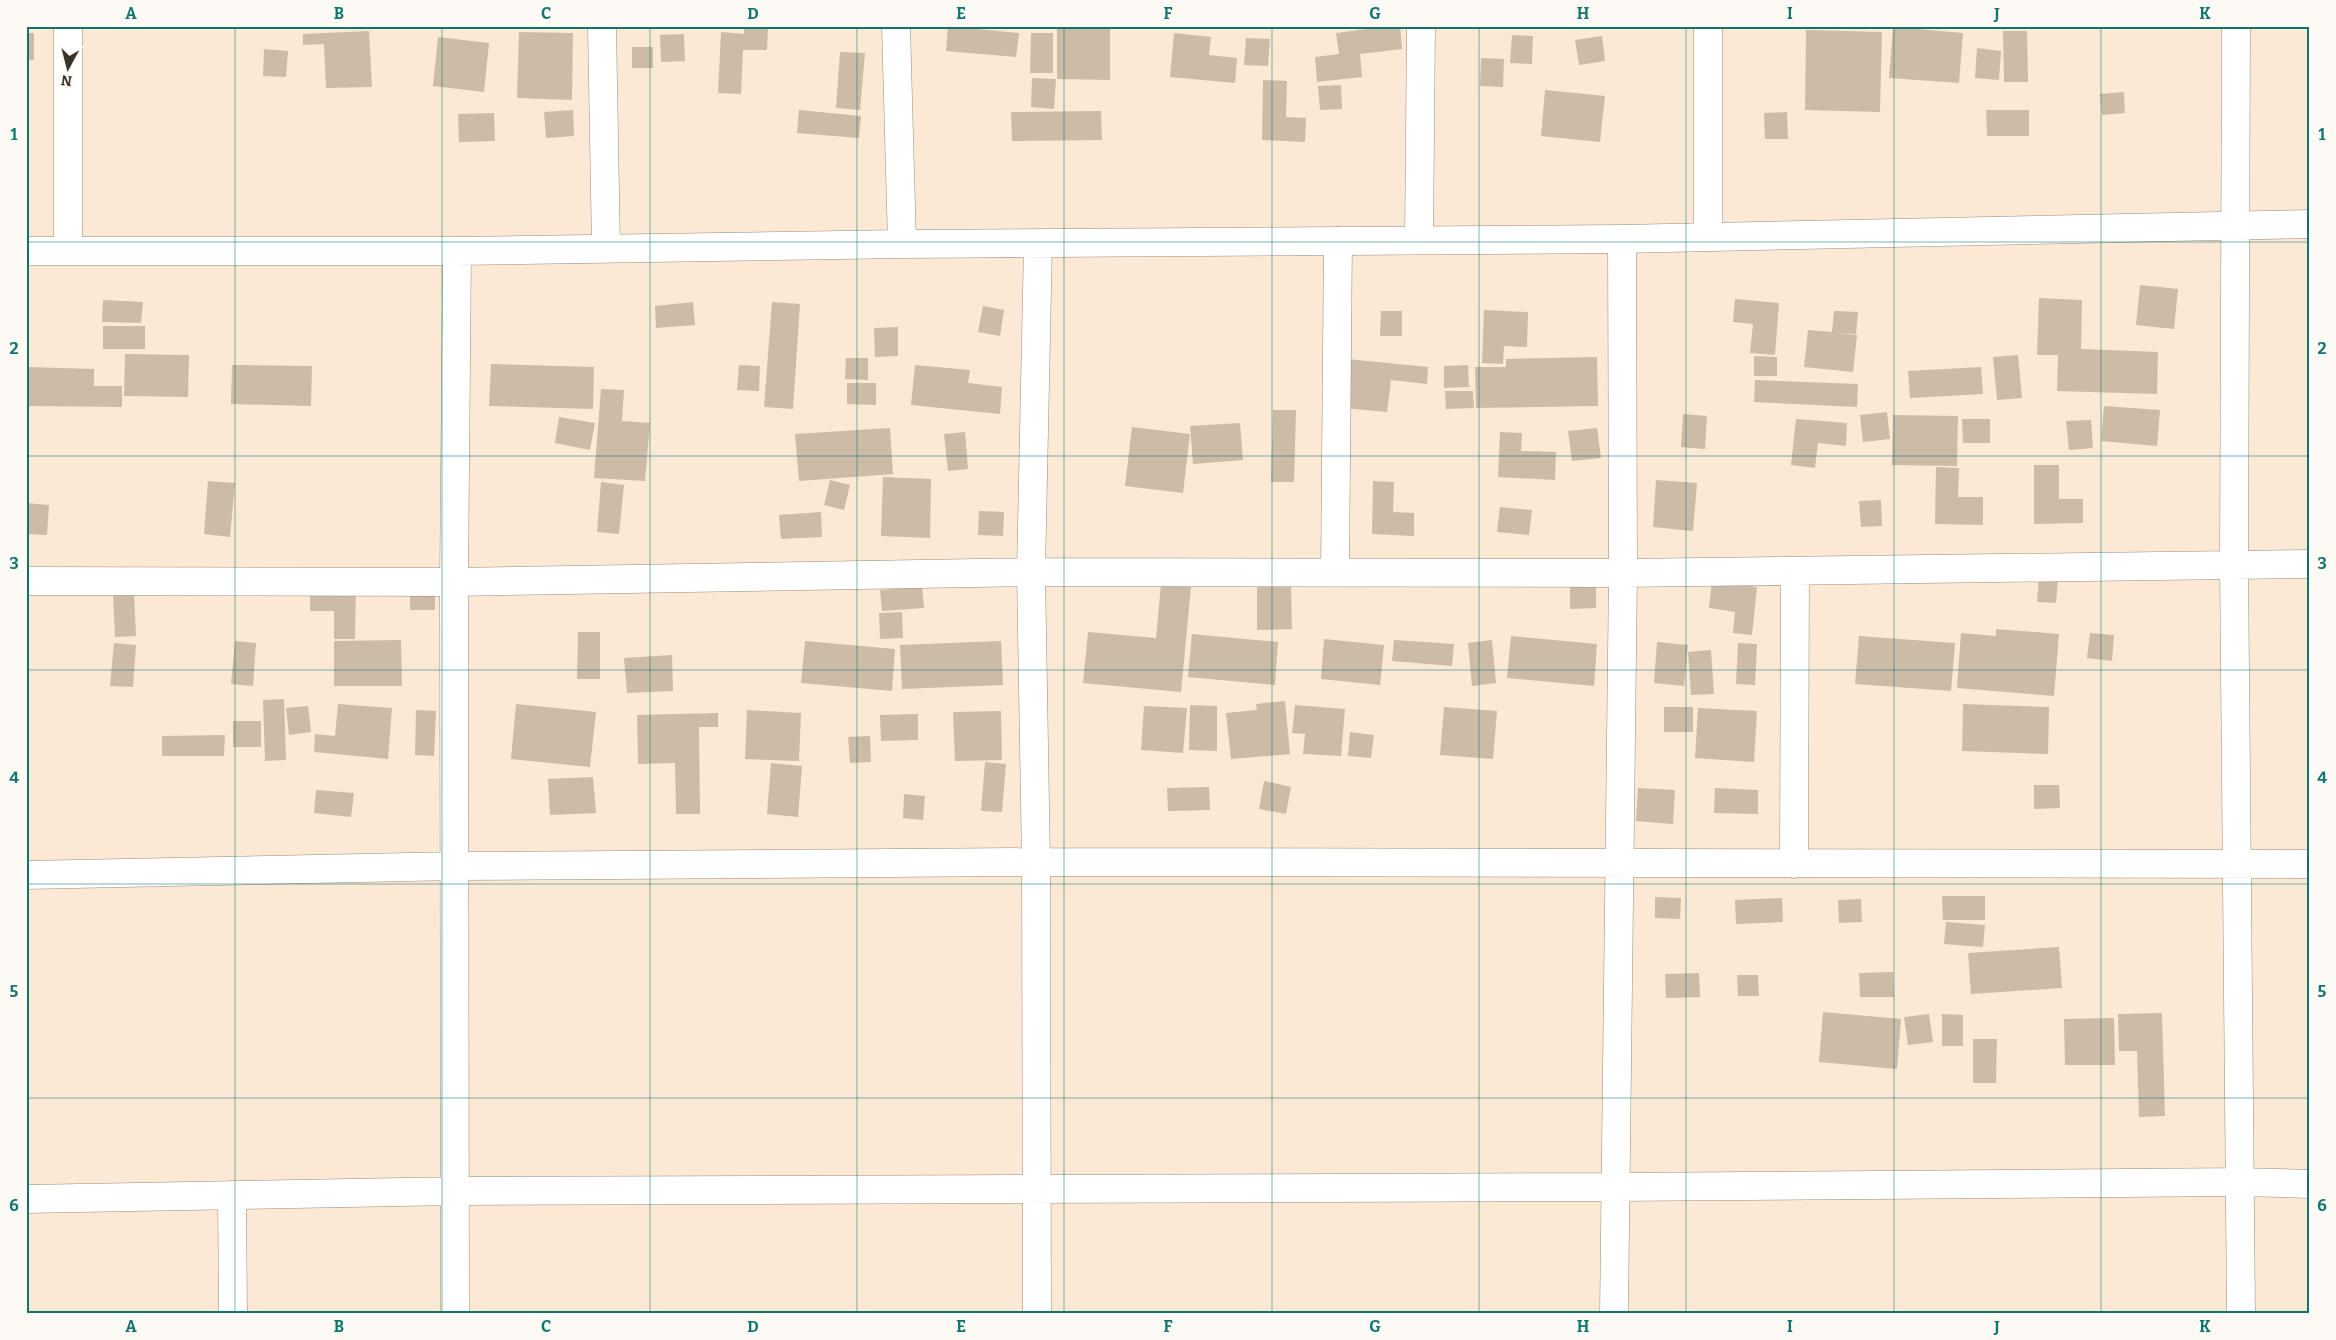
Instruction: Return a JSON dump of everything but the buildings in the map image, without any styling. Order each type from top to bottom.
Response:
[{"type":"street","points":[[68,26],[68,251]]},
{"type":"street","points":[[602,26],[606,248]]},
{"type":"street","points":[[896,26],[902,244]]},
{"type":"street","points":[[1420,240],[1421,26]]},
{"type":"street","points":[[1708,26],[1708,237]]},
{"type":"street","points":[[2236,26],[2234,564],[2241,1314]]},
{"type":"street","points":[[26,251],[457,251],[902,244],[1622,239],[2310,224]]},
{"type":"street","points":[[1614,1314],[1623,573],[1622,239]]},
{"type":"street","points":[[1335,572],[1338,241]]},
{"type":"street","points":[[1037,1314],[1036,862],[1032,572],[1038,244]]},
{"type":"street","points":[[456,1314],[454,582],[457,251]]},
{"type":"street","points":[[26,581],[454,582],[1032,572],[1623,573],[2310,564]]},
{"type":"street","points":[[1794,571],[1794,864]]},
{"type":"street","points":[[26,875],[456,866],[1036,862],[2310,864]]},
{"type":"street","points":[[26,1200],[456,1191],[1615,1187],[2241,1182],[2310,1184]]},
{"type":"street","points":[[232,1195],[233,1314]]}]
